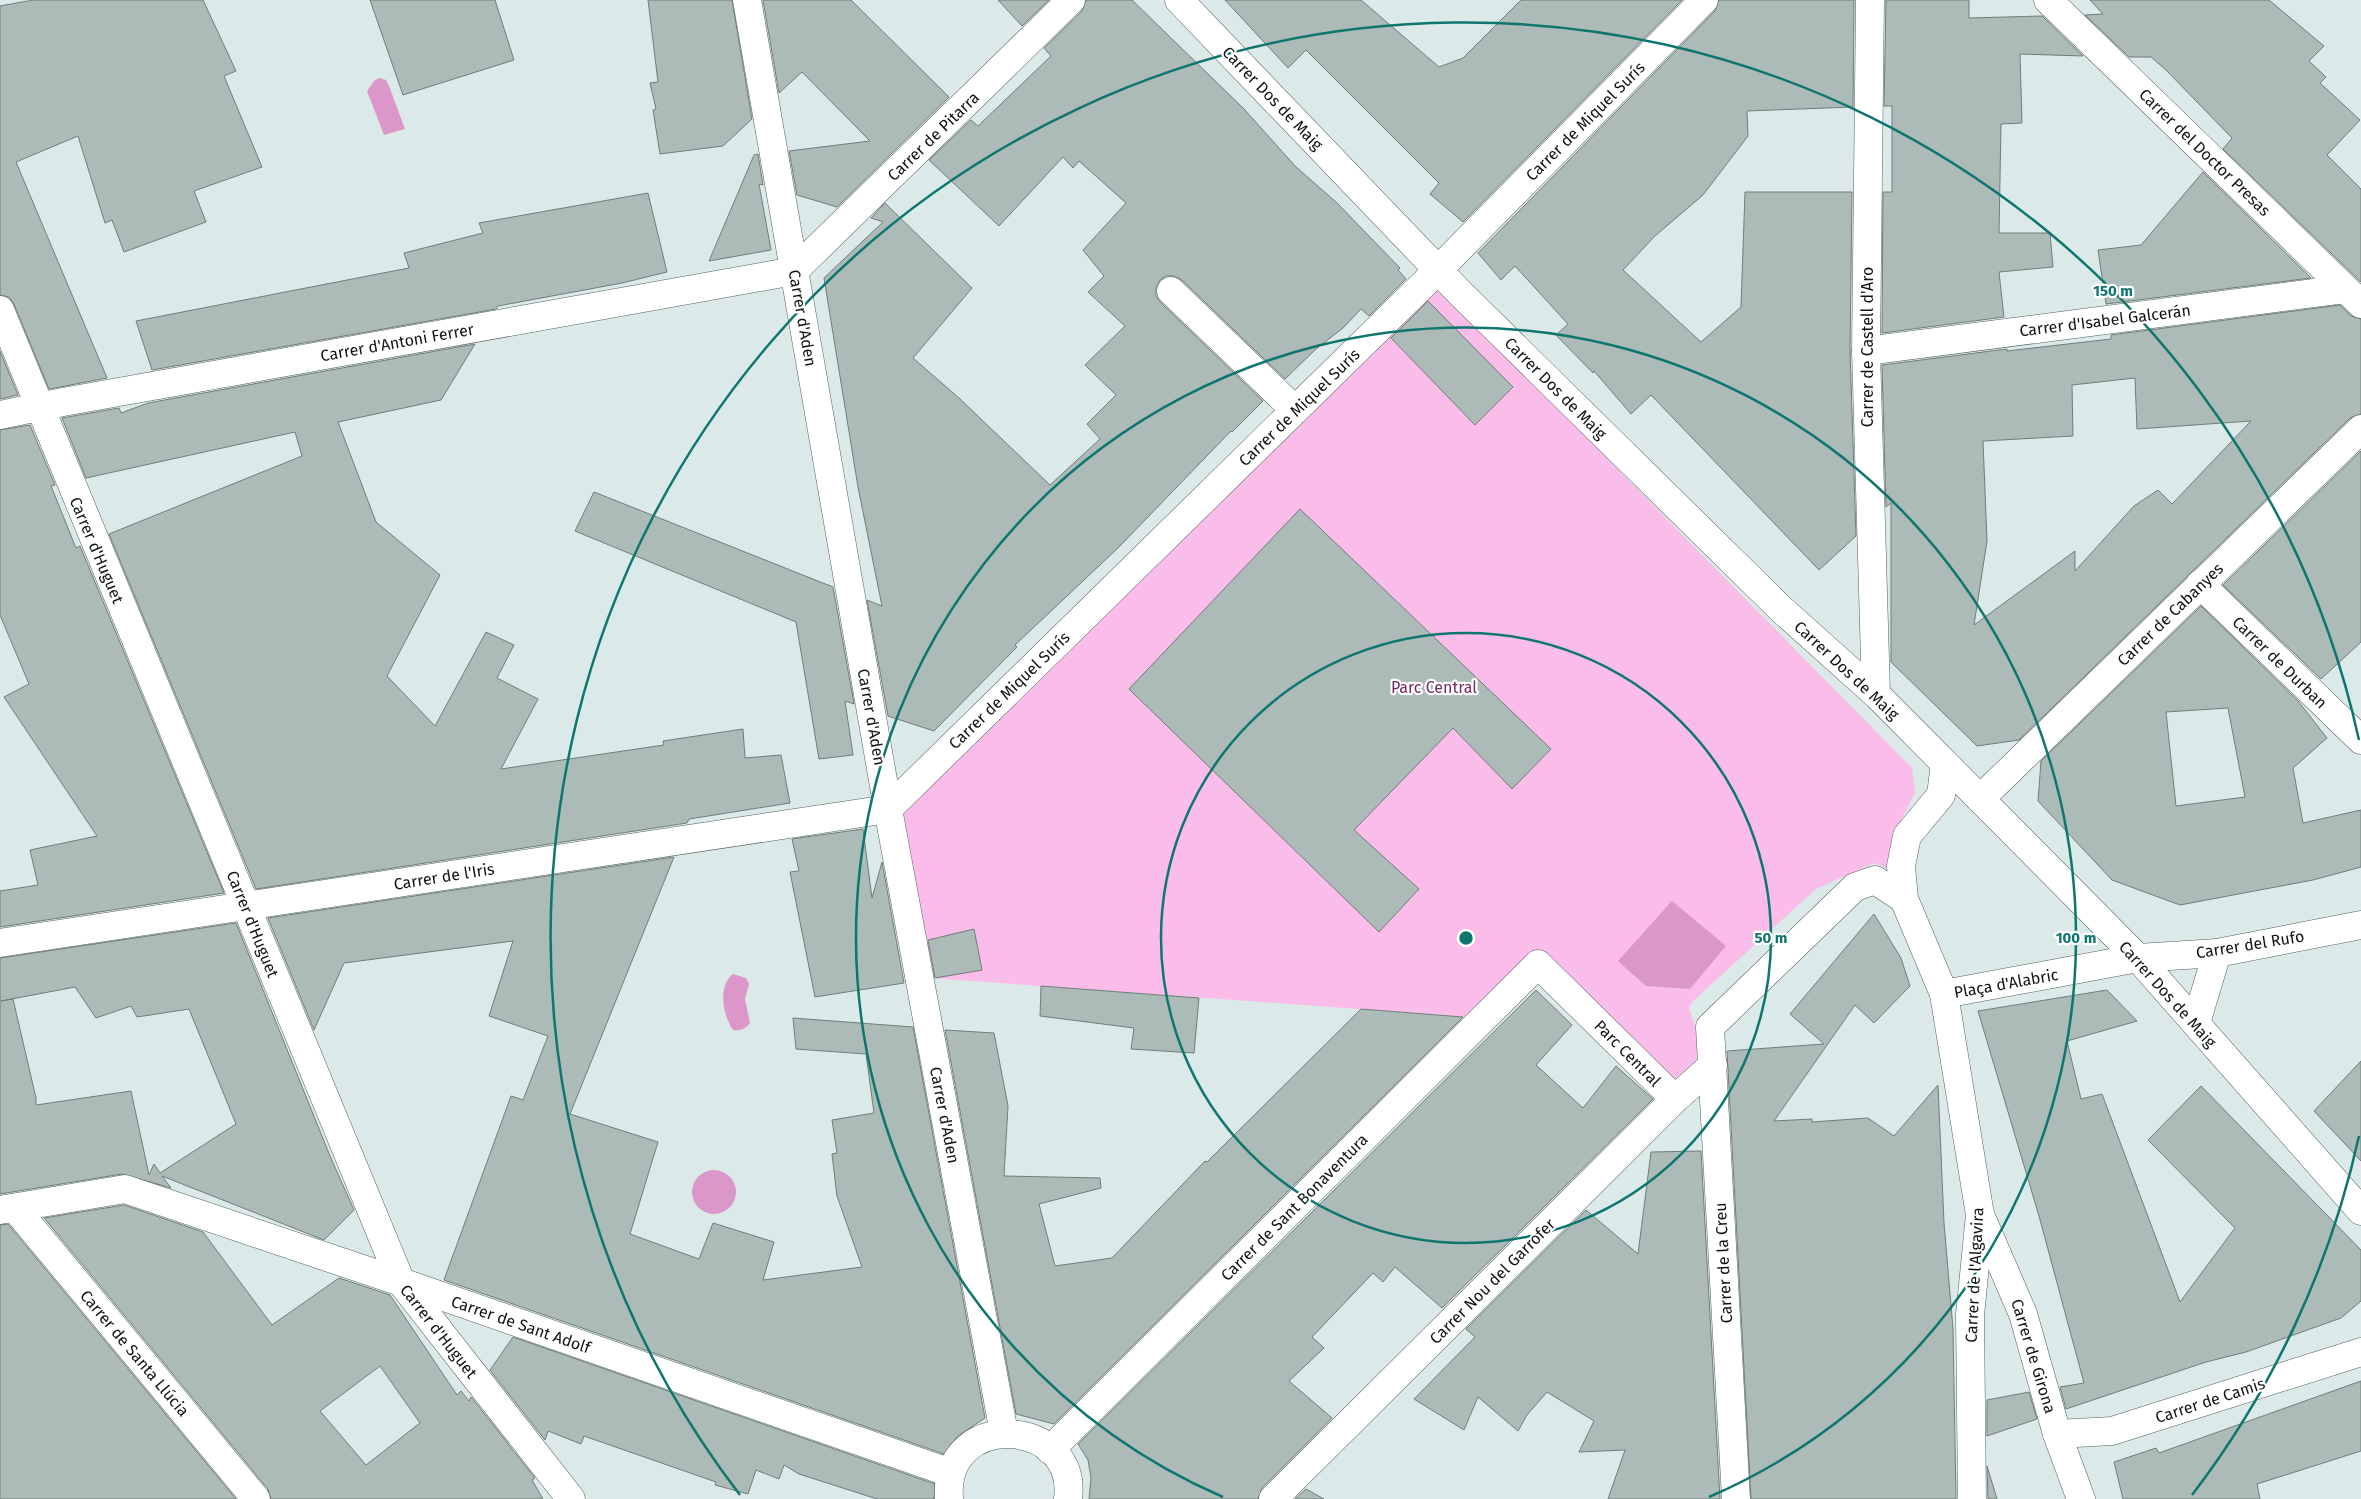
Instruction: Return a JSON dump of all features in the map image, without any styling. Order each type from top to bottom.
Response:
[{"type":"street","name":"Carrer d'Aden","points":[[748,0],[888,809],[1004,1433]]},
{"type":"street","name":"Carrer de Pitarra","points":[[794,271],[1071,0]]},
{"type":"street","name":"Carrer Dos de Maig","points":[[1179,0],[1438,270],[1781,609],[1876,694],[2138,958],[2361,1211]]},
{"type":"street","name":"Carrer de Miquel Surís","points":[[888,809],[1438,270],[1704,0]]},
{"type":"street","name":"Carrer de Castell d'Aro","points":[[1870,0],[1866,351],[1876,694]]},
{"type":"street","name":"Carrer del Doctor Presas","points":[[2048,0],[2353,297]]},
{"type":"street","name":"Carrer d'Antoni Ferrer","points":[[0,416],[39,406],[794,271]]},
{"type":"street","points":[[1171,291],[1295,410]]},
{"type":"street","name":"Carrer d'Isabel Galcerán","points":[[1866,351],[2353,297]]},
{"type":"street","name":"Carrer d'Huguet","points":[[0,310],[401,1282],[571,1499]]},
{"type":"street","name":"Carrer de Cabanyes","points":[[1980,799],[2361,430]]},
{"type":"street","name":"Carrer de Durban","points":[[2200,584],[2361,740]]},
{"type":"street","points":[[1927,812],[1941,795],[1945,764]]},
{"type":"street","points":[[1927,812],[1949,804],[1980,799]]},
{"type":"street","name":"Carrer de l'Iris","points":[[0,943],[888,809]]},
{"type":"street","name":"Plaça d'Alabric","points":[[1927,812],[1907,836],[1901,866],[1904,899],[1944,994],[2138,958]]},
{"type":"street","name":"Carrer de la Creu","points":[[1736,1499],[1710,1027],[1855,887],[1875,880],[1904,899]]},
{"type":"street","name":"Carrer del Rufo","points":[[2138,958],[2217,953],[2361,925]]},
{"type":"street","points":[[2196,1023],[2217,953]]},
{"type":"street","name":"Parc Central","points":[[1538,964],[1675,1099]]},
{"type":"street","name":"Carrer de Sant Bonaventura","points":[[1050,1450],[1538,964]]},
{"type":"street","name":"Carrer de l'Algavira","points":[[1944,994],[1980,1215],[1970,1315],[1972,1499]]},
{"type":"street","name":"Carrer Nou del Garrofer","points":[[1273,1499],[1675,1099],[1713,1065]]},
{"type":"street","name":"Carrer de Sant Adolf","points":[[7,1209],[125,1189],[401,1282],[950,1486]]},
{"type":"street","name":"Carrer de Santa Llúcia","points":[[7,1209],[256,1499]]},
{"type":"street","name":"Carrer de Girona","points":[[1980,1215],[2023,1314],[2057,1434],[2081,1499]]},
{"type":"street","name":"Carrer de Camis","points":[[2057,1434],[2112,1431],[2361,1352]]},
{"type":"street","points":[[950,1486],[959,1458],[972,1445],[987,1437],[1004,1433],[1020,1434],[1036,1440],[1050,1450],[1060,1462],[1066,1476],[1068,1499]]},
{"type":"green space","name":"Parc Central","points":[[1437,286],[1912,768],[1915,793],[1896,830],[1890,870],[1874,863],[1816,889],[1693,1001],[1689,1008],[1704,1055],[1676,1083],[1546,955],[1468,1017],[931,978],[900,813]]},
{"type":"shaded area","points":[[380,78],[386,80],[389,86],[405,129],[384,135],[367,91],[375,80]]},
{"type":"shaded area","points":[[1672,901],[1726,946],[1690,989],[1646,986],[1618,961]]},
{"type":"shaded area","points":[[733,974],[746,978],[749,984],[745,999],[750,1023],[745,1028],[738,1030],[733,1030],[729,1024],[723,1001],[725,986]]},
{"type":"shaded area","points":[[718,1170],[730,1176],[735,1183],[735,1201],[730,1208],[723,1213],[710,1214],[702,1211],[695,1204],[692,1188],[695,1180],[702,1173]]},
{"type":"building","points":[[33,0],[203,0],[236,71],[224,76],[262,167],[194,191],[206,222],[124,252],[112,220],[105,223],[78,136],[16,162],[107,378],[49,389],[14,304],[9,297],[0,295],[0,6]]},
{"type":"building","points":[[370,0],[495,0],[514,60],[403,95]]},
{"type":"building","points":[[648,0],[732,0],[752,119],[723,146],[660,154],[653,110],[656,109],[650,83],[658,82]]},
{"type":"building","points":[[763,0],[851,0],[949,97],[837,207],[797,195],[789,151],[870,141],[802,72],[779,93]]},
{"type":"building","points":[[998,0],[1049,0],[1022,26]]},
{"type":"building","points":[[1086,0],[1132,0],[1244,109],[1296,167],[1336,202],[1400,268],[1398,270],[1406,279],[1369,316],[1361,309],[1343,328],[1316,349],[1285,379],[1182,280],[1174,276],[1166,276],[1160,280],[1156,288],[1156,296],[1160,302],[1263,401],[1231,431],[1118,548],[1015,645],[1017,647],[934,731],[888,716],[867,600],[882,606],[858,487],[824,278],[883,222],[871,218],[885,203],[972,288],[913,358],[959,398],[1050,485],[1100,439],[1087,424],[1116,395],[1085,365],[1125,326],[1088,292],[1104,276],[1083,250],[1126,203],[1079,161],[1073,168],[1063,157],[999,226],[929,160],[971,120],[978,126],[1051,56],[1044,48],[1082,11]]},
{"type":"building","points":[[1225,0],[1361,0],[1439,67],[1463,58],[1521,0],[1682,0],[1463,222],[1430,194],[1439,183],[1306,50],[1288,68]]},
{"type":"building","points":[[1719,0],[1854,0],[1853,107],[1747,111],[1748,136],[1703,195],[1655,236],[1623,270],[1701,342],[1741,307],[1745,192],[1852,192],[1850,351],[1856,536],[1819,570],[1651,395],[1631,414],[1594,371],[1593,373],[1556,335],[1568,324],[1515,266],[1501,280],[1478,253],[1715,11]]},
{"type":"building","points":[[1886,0],[1969,0],[1969,18],[2042,16],[2083,56],[2020,54],[2022,123],[2001,124],[1999,233],[2050,233],[2053,267],[1999,272],[2004,317],[1882,333],[1883,192],[1892,192],[1892,106],[1884,106]]},
{"type":"building","points":[[2090,0],[2269,0],[2324,46],[2309,61],[2326,77],[2320,83],[2360,120],[2327,155],[2361,189],[2361,282],[2223,149],[2232,138],[2166,70],[2151,57],[2129,57],[2085,15],[2103,14]]},
{"type":"building","points":[[758,154],[763,185],[759,184],[771,250],[709,261],[754,155]]},
{"type":"building","points":[[2203,172],[2311,278],[2106,304],[2098,250],[2141,245]]},
{"type":"building","points":[[648,193],[667,272],[622,283],[498,306],[496,309],[152,370],[136,321],[409,268],[404,253],[483,233],[479,223]]},
{"type":"building","points":[[1428,301],[1513,387],[1475,425],[1391,338]]},
{"type":"building","points":[[2340,305],[2351,316],[2361,319],[2361,414],[2350,418],[2019,740],[1977,746],[1891,662],[1891,503],[1886,507],[1882,365],[2007,349],[2007,351],[2111,339],[2111,335]],"holes":[[[2135,378],[2137,429],[2251,421],[2172,504],[2158,490],[2134,506],[2075,571],[2075,551],[1974,625],[1987,541],[1983,441],[2073,436],[2072,385]]]},
{"type":"building","points":[[475,344],[441,400],[338,422],[376,522],[440,575],[387,676],[435,726],[486,632],[514,645],[497,678],[538,699],[501,769],[664,745],[663,741],[743,729],[745,758],[781,755],[790,803],[689,819],[687,823],[256,889],[109,534],[302,456],[295,432],[86,478],[62,418],[119,408],[121,413],[148,403]]},
{"type":"building","points":[[0,351],[18,395],[0,399]]},
{"type":"building","points":[[30,425],[55,485],[51,486],[76,548],[80,546],[224,893],[0,927],[0,891],[38,885],[30,850],[97,836],[4,697],[29,684],[0,615],[0,430]]},
{"type":"building","points":[[2361,451],[2361,642],[2321,679],[2223,585]]},
{"type":"building","points":[[594,492],[833,587],[854,704],[845,701],[853,755],[819,759],[796,622],[575,531]]},
{"type":"building","points":[[1300,509],[1551,749],[1512,789],[1453,728],[1354,830],[1419,889],[1379,932],[1129,689]]},
{"type":"building","points":[[2201,606],[2298,701],[2327,738],[2293,768],[2303,823],[2361,810],[2361,867],[2313,880],[2180,905],[2112,880],[2038,801],[2041,761]],"holes":[[[2228,708],[2245,797],[2176,806],[2166,712]]]},
{"type":"building","points":[[863,829],[872,898],[882,862],[904,983],[815,997],[790,872],[799,871],[792,839]]},
{"type":"building","points":[[674,857],[570,1114],[658,1142],[630,1234],[699,1259],[713,1223],[774,1242],[763,1280],[862,1267],[837,1196],[832,1154],[837,1153],[832,1120],[874,1113],[866,1054],[796,1049],[793,1018],[913,1027],[985,1418],[958,1436],[944,1454],[444,1280],[511,1096],[523,1100],[548,1036],[489,1016],[513,941],[344,963],[314,1030],[268,918]]},
{"type":"building","points":[[1874,914],[1901,958],[1910,986],[1874,1023],[1855,1005],[1774,1121],[1812,1119],[1812,1122],[1868,1118],[1894,1136],[1938,1085],[1944,1223],[1953,1329],[1956,1499],[1751,1499],[1727,1051],[1824,1044],[1790,1014]]},
{"type":"building","points":[[236,923],[330,1156],[354,1210],[324,1240],[162,1176],[171,1188],[122,1174],[0,1194],[0,958]],"holes":[[[75,987],[96,1018],[131,1006],[137,1017],[189,1009],[236,1124],[160,1173],[154,1164],[149,1175],[131,1091],[36,1105],[13,999],[1,1001]]]},
{"type":"building","points":[[974,929],[982,970],[935,978],[928,940]]},
{"type":"building","points":[[1041,986],[1199,998],[1194,1053],[1131,1049],[1134,1028],[1040,1016]]},
{"type":"building","points":[[1536,990],[1572,1025],[1536,1065],[1583,1108],[1616,1066],[1653,1099],[1442,1308],[1395,1267],[1383,1282],[1373,1273],[1312,1337],[1324,1348],[1289,1381],[1332,1418],[1262,1488],[1258,1499],[1089,1499],[1091,1478],[1088,1460],[1078,1444]]},
{"type":"building","points":[[2107,990],[2137,1021],[2067,1041],[2081,1099],[2102,1094],[2180,1302],[2235,1228],[2148,1140],[2201,1086],[2361,1250],[2361,1301],[2341,1318],[2246,1352],[2206,1362],[2066,1409],[2060,1387],[2084,1383],[2039,1216],[1978,1011]]},
{"type":"building","points":[[1361,1009],[1463,1017],[1054,1424],[1016,1414],[945,1030],[994,1033],[1008,1106],[1004,1176],[1100,1178],[1101,1188],[1039,1204],[1055,1266],[1112,1258],[1205,1161],[1207,1162]]},
{"type":"building","points":[[2361,1061],[2361,1161],[2314,1111]]},
{"type":"building","points":[[1701,1151],[1720,1499],[1608,1499],[1625,1450],[1579,1452],[1594,1421],[1547,1392],[1527,1415],[1518,1431],[1478,1397],[1464,1430],[1414,1399],[1475,1337],[1466,1329],[1586,1210],[1638,1254],[1651,1152]]},
{"type":"building","points":[[124,1205],[203,1232],[272,1325],[339,1278],[390,1295],[457,1395],[461,1391],[469,1401],[471,1397],[535,1478],[532,1480],[543,1499],[271,1499],[268,1489],[44,1218]],"holes":[[[380,1366],[420,1423],[366,1465],[320,1411]]]},
{"type":"building","points":[[8,1224],[236,1499],[0,1499],[0,1225]]},
{"type":"building","points":[[513,1337],[935,1484],[934,1499],[877,1499],[799,1474],[784,1465],[779,1479],[756,1470],[748,1494],[715,1485],[716,1482],[584,1436],[581,1444],[548,1431],[545,1440],[490,1370]]},
{"type":"building","points":[[2361,1381],[2361,1451],[2257,1484],[2260,1499],[2123,1499],[2114,1462],[2156,1448],[2159,1453]]},
{"type":"building","points":[[2029,1392],[2037,1419],[1987,1436],[1987,1400]]},
{"type":"building","points":[[1987,1466],[1997,1499],[1988,1499]]},
{"type":"building","points":[[1306,1489],[1324,1499],[1295,1499]]}]
